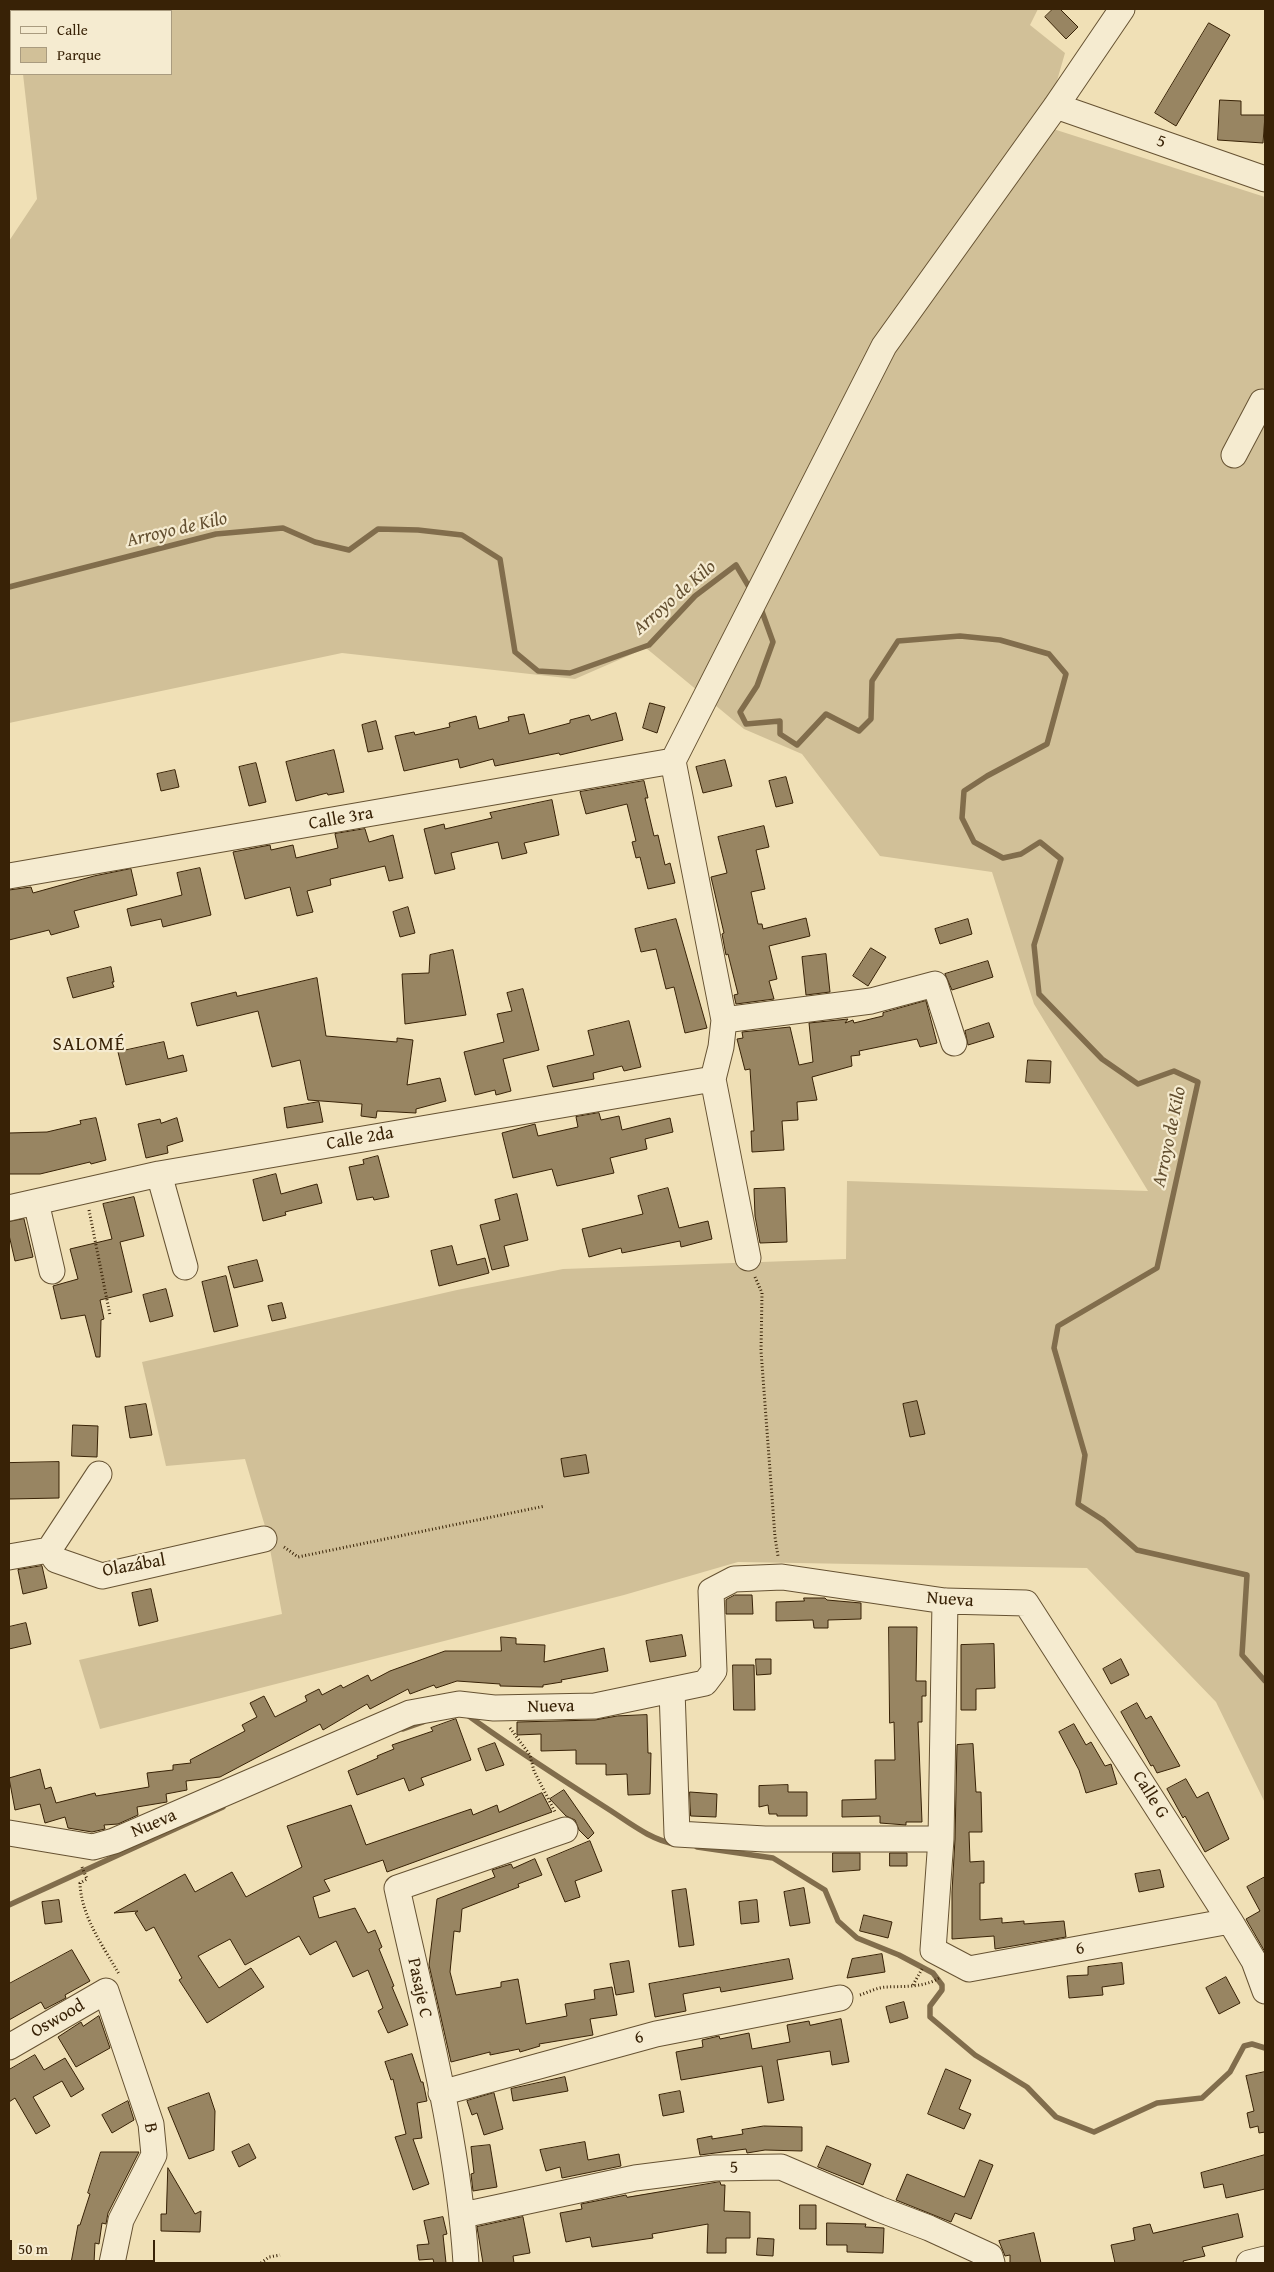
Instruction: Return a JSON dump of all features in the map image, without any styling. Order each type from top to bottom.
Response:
[{"type":"street","points":[[748,1258],[713,1079],[721,1047],[724,1020],[672,761],[884,346],[1056,106],[1122,9]]},
{"type":"street","name":"5","points":[[1056,106],[1265,179]]},
{"type":"street","points":[[1234,455],[1262,402],[1265,404]]},
{"type":"street","name":"Calle 3ra","points":[[9,876],[672,761]]},
{"type":"street","points":[[724,1020],[871,1001],[935,984],[954,1043]]},
{"type":"street","name":"Calle 2da","points":[[9,1208],[159,1174],[713,1079]]},
{"type":"street","points":[[159,1174],[185,1267]]},
{"type":"street","points":[[36,1202],[52,1271]]},
{"type":"street","points":[[9,1557],[50,1550],[99,1474]]},
{"type":"street","name":"Olazábal","points":[[50,1550],[56,1560],[102,1576],[264,1539]]},
{"type":"street","name":"Nueva","points":[[9,1833],[93,1847],[114,1841],[410,1713],[459,1704],[494,1708],[595,1706],[705,1683],[714,1671],[712,1591],[734,1579],[782,1577],[945,1601],[1026,1603]]},
{"type":"street","points":[[672,1690],[677,1834],[765,1839],[941,1839],[945,1601]]},
{"type":"street","name":"Calle G","points":[[1026,1603],[1230,1921],[1254,1961],[1265,1991]]},
{"type":"street","name":"Pasaje C","points":[[466,2263],[463,2215],[441,2093],[398,1888],[565,1830]]},
{"type":"street","name":"6","points":[[941,1839],[933,1950],[970,1969],[1230,1921]]},
{"type":"street","name":"Oswood","points":[[9,2047],[113,1983]]},
{"type":"street","name":"B","points":[[112,2263],[121,2220],[154,2155],[151,2124],[113,1983]]},
{"type":"street","name":"6","points":[[441,2093],[656,2034],[840,1998]]},
{"type":"street","name":"5","points":[[463,2215],[635,2178],[714,2168],[781,2167],[929,2228],[991,2260]]},
{"type":"street","points":[[1249,2263],[1265,2259]]},
{"type":"path","points":[[85,1190],[110,1315]]},
{"type":"path","points":[[748,1258],[762,1294],[761,1351],[775,1538],[782,1577]]},
{"type":"path","points":[[264,1539],[282,1546],[298,1557],[545,1506]]},
{"type":"path","points":[[494,1708],[530,1755],[534,1771],[565,1830]]},
{"type":"path","points":[[81,1863],[87,1879],[80,1883],[80,1890],[90,1924],[113,1983]]},
{"type":"path","points":[[913,1986],[920,1971]]},
{"type":"path","points":[[840,1998],[857,1996],[885,1987],[932,1983]]},
{"type":"path","points":[[261,2263],[269,2258],[280,2255]]},
{"type":"green space","points":[[1038,9],[1030,25],[1065,53],[1044,126],[1265,197],[1265,1803],[1216,1702],[1087,1568],[738,1562],[624,1595],[100,1729],[79,1660],[282,1614],[267,1533],[245,1459],[166,1466],[142,1362],[457,1290],[563,1269],[846,1259],[847,1181],[1148,1191],[1034,1004],[992,872],[880,856],[802,754],[744,729],[646,648],[575,679],[342,653],[9,723],[9,241],[37,199],[23,75],[172,75],[172,10],[16,10]]},
{"type":"building","points":[[1053,9],[1060,9],[1078,27],[1066,39],[1045,17]]},
{"type":"building","points":[[1209,23],[1230,35],[1176,126],[1155,113]]},
{"type":"building","points":[[1220,100],[1241,101],[1241,115],[1265,115],[1263,143],[1218,140]]},
{"type":"building","points":[[650,703],[665,707],[657,733],[643,728]]},
{"type":"building","points":[[616,713],[623,740],[560,755],[559,753],[495,766],[493,759],[460,768],[458,759],[404,771],[395,736],[414,732],[415,735],[450,727],[449,723],[476,716],[479,729],[509,721],[508,717],[524,714],[529,734],[570,723],[570,720],[589,715],[591,720]]},
{"type":"building","points":[[376,721],[383,749],[368,752],[362,725]]},
{"type":"building","points":[[334,750],[344,792],[328,795],[327,793],[296,801],[286,762]]},
{"type":"building","points":[[725,760],[732,786],[703,793],[696,767]]},
{"type":"building","points":[[256,763],[266,802],[249,806],[239,767]]},
{"type":"building","points":[[175,770],[179,787],[161,791],[157,774]]},
{"type":"building","points":[[786,777],[793,803],[776,807],[769,781]]},
{"type":"building","points":[[644,781],[648,798],[645,798],[654,836],[658,835],[665,865],[670,863],[675,883],[648,889],[640,857],[636,858],[632,842],[636,841],[627,804],[586,814],[580,792]]},
{"type":"building","points":[[552,800],[559,835],[524,843],[527,853],[502,859],[498,842],[451,853],[455,869],[435,874],[424,829],[444,824],[445,829],[492,818],[490,813]]},
{"type":"building","points":[[764,826],[769,847],[756,850],[765,889],[751,892],[758,924],[762,924],[763,929],[806,918],[810,936],[769,946],[777,979],[769,981],[774,999],[736,1004],[734,995],[738,994],[728,954],[726,955],[722,934],[724,933],[711,877],[727,873],[718,837]]},
{"type":"building","points":[[365,829],[369,842],[393,835],[403,878],[389,881],[385,866],[330,879],[331,885],[307,891],[313,912],[297,916],[290,887],[245,899],[233,852],[270,845],[271,850],[293,845],[296,858],[338,848],[335,834]]},
{"type":"building","points":[[200,868],[211,915],[163,927],[161,919],[131,926],[127,909],[182,895],[177,873]]},
{"type":"building","points":[[131,869],[137,895],[74,911],[79,927],[51,935],[49,930],[9,940],[9,890],[31,887],[33,893],[94,876]]},
{"type":"building","points":[[408,907],[415,933],[400,937],[393,912]]},
{"type":"building","points":[[676,919],[707,1028],[685,1033],[674,987],[666,989],[656,949],[641,952],[635,929]]},
{"type":"building","points":[[968,919],[972,934],[940,944],[935,929]]},
{"type":"building","points":[[871,948],[886,957],[868,986],[853,976]]},
{"type":"building","points":[[453,950],[466,1015],[405,1024],[402,974],[429,973],[430,955]]},
{"type":"building","points":[[826,954],[830,992],[806,995],[802,957]]},
{"type":"building","points":[[988,961],[993,977],[952,990],[945,974]]},
{"type":"building","points":[[111,967],[114,987],[73,998],[67,978]]},
{"type":"building","points":[[317,978],[326,1036],[397,1042],[397,1038],[413,1040],[407,1085],[440,1078],[446,1101],[416,1109],[416,1113],[377,1111],[376,1118],[361,1116],[362,1104],[308,1100],[300,1060],[272,1067],[258,1011],[197,1026],[191,1003],[236,992],[237,996]]},
{"type":"building","points":[[523,989],[539,1050],[503,1059],[511,1091],[496,1095],[495,1090],[475,1095],[464,1052],[504,1042],[497,1014],[512,1011],[507,993]]},
{"type":"building","points":[[926,1001],[937,1043],[920,1047],[917,1039],[859,1051],[860,1055],[851,1056],[852,1066],[812,1077],[817,1100],[797,1102],[798,1120],[782,1121],[784,1150],[752,1152],[751,1131],[754,1131],[750,1069],[745,1070],[737,1039],[743,1038],[742,1032],[790,1027],[799,1065],[813,1062],[809,1023],[848,1019],[845,1023],[853,1020],[854,1023],[883,1016],[883,1013]]},
{"type":"building","points":[[629,1021],[641,1067],[624,1071],[622,1066],[593,1073],[594,1079],[553,1087],[547,1066],[594,1055],[588,1031]]},
{"type":"building","points":[[989,1023],[994,1037],[968,1045],[965,1031]]},
{"type":"building","points":[[164,1042],[168,1059],[183,1055],[187,1071],[126,1085],[118,1052]]},
{"type":"building","points":[[1028,1060],[1051,1061],[1050,1083],[1026,1082]]},
{"type":"building","points":[[319,1102],[323,1122],[287,1128],[284,1108]]},
{"type":"building","points":[[599,1113],[601,1120],[619,1116],[622,1130],[670,1118],[673,1132],[645,1139],[647,1149],[610,1158],[614,1173],[557,1186],[552,1169],[513,1178],[502,1133],[535,1124],[538,1136],[578,1127],[576,1117]]},
{"type":"building","points":[[96,1118],[106,1160],[40,1174],[9,1174],[9,1133],[47,1132],[81,1124],[80,1121]]},
{"type":"building","points":[[177,1118],[183,1141],[167,1146],[168,1153],[146,1158],[138,1124],[160,1119],[161,1123]]},
{"type":"building","points":[[378,1156],[389,1197],[374,1200],[373,1197],[357,1200],[349,1167],[364,1164],[363,1160]]},
{"type":"building","points":[[276,1174],[281,1194],[317,1184],[322,1203],[285,1212],[286,1215],[263,1221],[253,1180]]},
{"type":"building","points":[[668,1188],[679,1228],[708,1221],[712,1239],[681,1247],[680,1241],[622,1253],[621,1248],[589,1257],[582,1229],[643,1214],[638,1196]]},
{"type":"building","points":[[785,1188],[787,1242],[760,1243],[755,1216],[754,1189]]},
{"type":"building","points":[[517,1194],[528,1240],[504,1246],[509,1266],[492,1270],[480,1225],[500,1220],[495,1200]]},
{"type":"building","points":[[134,1197],[144,1236],[120,1242],[132,1292],[100,1300],[104,1319],[101,1320],[100,1357],[96,1357],[85,1315],[61,1319],[53,1286],[78,1279],[70,1249],[112,1239],[103,1204]]},
{"type":"building","points":[[24,1219],[33,1257],[15,1261],[9,1235],[9,1222]]},
{"type":"building","points":[[452,1246],[457,1265],[485,1258],[489,1273],[439,1286],[431,1251]]},
{"type":"building","points":[[257,1260],[263,1281],[234,1288],[228,1267]]},
{"type":"building","points":[[226,1276],[238,1326],[214,1332],[202,1282]]},
{"type":"building","points":[[166,1289],[173,1316],[150,1322],[143,1295]]},
{"type":"building","points":[[282,1303],[286,1318],[272,1321],[268,1306]]},
{"type":"building","points":[[917,1401],[925,1434],[910,1437],[903,1404]]},
{"type":"building","points":[[146,1404],[152,1435],[130,1438],[125,1407]]},
{"type":"building","points":[[73,1425],[98,1426],[97,1457],[72,1456]]},
{"type":"building","points":[[586,1455],[589,1473],[564,1477],[561,1459]]},
{"type":"building","points":[[59,1462],[59,1498],[9,1499],[9,1463]]},
{"type":"building","points":[[42,1566],[47,1588],[23,1594],[18,1570]]},
{"type":"building","points":[[151,1589],[158,1621],[139,1626],[132,1593]]},
{"type":"building","points":[[735,1595],[752,1595],[753,1614],[726,1614],[726,1600]]},
{"type":"building","points":[[804,1598],[825,1598],[827,1600],[861,1603],[861,1619],[828,1620],[828,1628],[814,1628],[813,1620],[776,1621],[776,1602],[804,1601]]},
{"type":"building","points":[[26,1623],[31,1644],[9,1649],[9,1627]]},
{"type":"building","points":[[889,1627],[917,1627],[916,1681],[926,1681],[926,1696],[922,1696],[922,1722],[918,1722],[922,1822],[906,1822],[906,1825],[880,1823],[880,1816],[842,1817],[842,1800],[876,1799],[875,1760],[895,1760],[894,1722],[890,1723]]},
{"type":"building","points":[[682,1635],[686,1656],[650,1662],[646,1641]]},
{"type":"building","points":[[501,1637],[516,1638],[516,1644],[545,1645],[544,1662],[604,1648],[608,1671],[561,1680],[562,1682],[543,1685],[543,1687],[500,1686],[500,1684],[457,1681],[436,1688],[434,1685],[410,1694],[408,1689],[370,1709],[367,1704],[323,1730],[320,1724],[220,1777],[186,1781],[187,1790],[166,1794],[167,1802],[137,1807],[138,1815],[118,1824],[104,1825],[105,1829],[92,1832],[68,1828],[65,1817],[45,1823],[40,1804],[15,1810],[9,1778],[40,1769],[45,1789],[51,1787],[56,1803],[95,1793],[96,1796],[149,1787],[147,1773],[173,1770],[173,1765],[191,1763],[190,1760],[245,1731],[242,1725],[257,1717],[250,1703],[264,1696],[275,1717],[307,1701],[305,1696],[319,1689],[322,1695],[341,1685],[343,1688],[368,1675],[371,1681],[390,1671],[445,1651],[501,1651]]},
{"type":"building","points":[[994,1644],[995,1688],[976,1689],[976,1710],[961,1710],[961,1645]]},
{"type":"building","points":[[756,1659],[771,1659],[771,1674],[757,1675]]},
{"type":"building","points":[[1121,1659],[1129,1675],[1111,1684],[1103,1669]]},
{"type":"building","points":[[733,1665],[754,1665],[755,1710],[734,1710]]},
{"type":"building","points":[[1137,1703],[1146,1719],[1151,1716],[1180,1766],[1157,1773],[1153,1765],[1151,1766],[1121,1712]]},
{"type":"building","points":[[647,1715],[648,1753],[651,1753],[650,1794],[628,1795],[627,1774],[606,1775],[606,1764],[576,1764],[576,1750],[541,1751],[541,1734],[517,1735],[517,1722],[595,1720],[617,1716]]},
{"type":"building","points":[[456,1719],[471,1760],[421,1778],[424,1785],[409,1791],[404,1778],[357,1795],[348,1771],[394,1749],[392,1745],[433,1731],[431,1728]]},
{"type":"building","points":[[1074,1724],[1086,1745],[1091,1742],[1105,1766],[1111,1764],[1117,1784],[1086,1793],[1079,1770],[1059,1732]]},
{"type":"building","points":[[495,1743],[504,1765],[486,1771],[478,1749]]},
{"type":"building","points":[[973,1744],[976,1792],[981,1792],[982,1832],[969,1832],[970,1862],[984,1861],[984,1883],[980,1883],[980,1920],[1002,1918],[1002,1923],[1024,1921],[1024,1924],[1064,1921],[1066,1937],[995,1949],[994,1936],[952,1939],[957,1745]]},
{"type":"building","points":[[1186,1779],[1197,1798],[1208,1792],[1229,1839],[1205,1852],[1167,1789]]},
{"type":"building","points":[[788,1785],[788,1792],[807,1792],[807,1816],[777,1816],[777,1814],[769,1814],[768,1805],[759,1807],[759,1786]]},
{"type":"building","points":[[564,1790],[594,1833],[588,1839],[579,1830],[575,1820],[566,1816],[550,1799]]},
{"type":"building","points":[[690,1792],[717,1794],[716,1817],[691,1816]]},
{"type":"building","points":[[542,1793],[552,1812],[387,1872],[383,1860],[324,1880],[330,1891],[313,1897],[319,1918],[355,1908],[368,1933],[375,1930],[382,1947],[379,1949],[394,1986],[392,1987],[408,2025],[388,2033],[378,2011],[383,2008],[368,1970],[353,1977],[336,1941],[310,1955],[299,1936],[245,1965],[230,1939],[198,1956],[219,1988],[251,1968],[264,1987],[207,2023],[179,1980],[182,1978],[154,1927],[146,1931],[135,1913],[138,1911],[114,1913],[185,1874],[195,1892],[232,1872],[246,1897],[302,1867],[287,1826],[351,1805],[366,1845],[471,1809],[473,1815],[497,1805],[499,1812]]},
{"type":"building","points":[[590,1841],[602,1871],[575,1881],[580,1897],[565,1902],[547,1859]]},
{"type":"building","points":[[833,1853],[860,1853],[860,1870],[833,1872]]},
{"type":"building","points":[[890,1853],[907,1853],[907,1866],[890,1866]]},
{"type":"building","points":[[535,1859],[542,1875],[518,1884],[519,1887],[462,1909],[460,1932],[454,1931],[450,1972],[456,1995],[501,1987],[501,1982],[518,1979],[526,2024],[567,2016],[565,2004],[595,1999],[594,1990],[612,1987],[617,2015],[590,2019],[593,2035],[539,2044],[540,2046],[520,2052],[519,2049],[490,2055],[490,2052],[451,2062],[429,1965],[437,1899],[495,1877],[492,1870],[511,1864],[513,1868]]},
{"type":"building","points":[[1160,1870],[1164,1887],[1139,1892],[1135,1874]]},
{"type":"building","points":[[1265,1877],[1265,1952],[1246,1919],[1260,1911],[1247,1887]]},
{"type":"building","points":[[804,1888],[810,1923],[790,1926],[784,1892]]},
{"type":"building","points":[[686,1889],[694,1945],[679,1947],[672,1891]]},
{"type":"building","points":[[59,1900],[62,1922],[45,1924],[42,1902]]},
{"type":"building","points":[[757,1900],[759,1922],[741,1924],[739,1902]]},
{"type":"building","points":[[864,1915],[892,1922],[888,1938],[860,1931]]},
{"type":"building","points":[[72,1950],[90,1981],[65,1995],[66,1998],[45,2009],[41,2002],[9,2020],[9,1984]]},
{"type":"building","points":[[882,1954],[885,1972],[847,1978],[852,1959]]},
{"type":"building","points":[[789,1959],[793,1979],[721,1992],[720,1987],[683,1994],[686,2011],[655,2017],[649,1984]]},
{"type":"building","points":[[629,1961],[634,1992],[616,1995],[610,1964]]},
{"type":"building","points":[[1122,1963],[1124,1984],[1102,1987],[1103,1995],[1069,1998],[1067,1976],[1088,1975],[1088,1967]]},
{"type":"building","points":[[1226,1977],[1240,2003],[1219,2014],[1206,1988]]},
{"type":"building","points":[[904,2002],[908,2018],[890,2023],[886,2007]]},
{"type":"building","points":[[99,2016],[110,2048],[76,2067],[58,2037],[81,2022],[83,2026]]},
{"type":"building","points":[[841,2019],[849,2062],[832,2065],[830,2051],[777,2060],[784,2100],[768,2103],[762,2066],[681,2080],[676,2052],[703,2047],[702,2040],[719,2036],[720,2039],[749,2033],[752,2049],[790,2042],[787,2025],[809,2021],[810,2025]]},
{"type":"building","points":[[412,2054],[421,2082],[423,2082],[427,2101],[417,2103],[422,2138],[413,2139],[429,2184],[413,2190],[395,2137],[406,2134],[393,2079],[391,2080],[385,2062]]},
{"type":"building","points":[[35,2055],[44,2070],[65,2058],[84,2089],[71,2097],[62,2081],[33,2097],[50,2126],[36,2134],[15,2098],[9,2102],[9,2070]]},
{"type":"building","points":[[946,2069],[971,2080],[959,2109],[971,2114],[964,2129],[928,2114]]},
{"type":"building","points":[[1265,2072],[1265,2132],[1259,2133],[1258,2126],[1250,2128],[1247,2113],[1254,2111],[1246,2076]]},
{"type":"building","points":[[565,2077],[568,2091],[513,2101],[511,2089]]},
{"type":"building","points":[[680,2091],[684,2112],[663,2116],[659,2095]]},
{"type":"building","points":[[209,2093],[215,2111],[214,2150],[189,2159],[168,2108]]},
{"type":"building","points":[[494,2093],[503,2129],[484,2135],[477,2113],[472,2115],[467,2101]]},
{"type":"building","points":[[128,2101],[134,2120],[112,2133],[102,2115]]},
{"type":"building","points":[[764,2126],[802,2127],[802,2151],[765,2150],[747,2153],[746,2149],[700,2155],[697,2139],[712,2136],[712,2139],[743,2134],[742,2130]]},
{"type":"building","points":[[585,2142],[588,2160],[619,2154],[621,2166],[562,2178],[560,2167],[546,2171],[540,2150]]},
{"type":"building","points":[[249,2144],[256,2158],[239,2167],[232,2152]]},
{"type":"building","points":[[490,2145],[497,2187],[473,2191],[471,2174],[474,2173],[471,2147]]},
{"type":"building","points":[[827,2146],[871,2164],[863,2185],[818,2167]]},
{"type":"building","points":[[101,2152],[139,2152],[108,2213],[106,2224],[102,2223],[99,2244],[95,2243],[94,2263],[71,2263],[78,2225],[80,2225],[90,2194],[88,2193]]},
{"type":"building","points":[[1265,2155],[1265,2189],[1226,2198],[1223,2184],[1204,2188],[1201,2173]]},
{"type":"building","points":[[980,2160],[993,2165],[971,2219],[955,2213],[951,2222],[896,2200],[907,2174],[964,2197]]},
{"type":"building","points":[[168,2168],[195,2214],[201,2211],[200,2232],[161,2231],[161,2214],[166,2214]]},
{"type":"building","points":[[720,2182],[721,2185],[725,2185],[724,2211],[750,2212],[750,2238],[726,2238],[726,2253],[707,2253],[708,2224],[652,2234],[653,2238],[592,2247],[590,2237],[566,2242],[560,2213],[582,2209],[581,2204],[626,2195],[627,2197]]},
{"type":"building","points":[[800,2205],[816,2205],[816,2229],[800,2229]]},
{"type":"building","points":[[1238,2214],[1243,2237],[1202,2247],[1205,2256],[1183,2261],[1184,2263],[1115,2263],[1111,2245],[1135,2240],[1133,2228],[1150,2224],[1153,2233]]},
{"type":"building","points":[[443,2217],[447,2234],[443,2235],[446,2263],[434,2263],[433,2259],[419,2260],[417,2245],[429,2244],[424,2221]]},
{"type":"building","points":[[523,2217],[530,2253],[513,2256],[514,2263],[483,2263],[477,2227]]},
{"type":"building","points":[[827,2223],[866,2224],[865,2227],[884,2228],[883,2253],[847,2252],[847,2245],[827,2245]]},
{"type":"building","points":[[1034,2233],[1041,2263],[1010,2263],[1010,2255],[1005,2256],[999,2241]]},
{"type":"building","points":[[758,2238],[774,2239],[773,2256],[757,2255]]},
{"type":"waterway","name":"Arroyo de Kilo","points":[[9,587],[216,534],[283,528],[315,542],[349,550],[378,529],[418,530],[462,535],[500,559],[515,652],[538,671],[570,673],[649,645],[695,596],[736,565],[752,592]]},
{"type":"waterway","name":"Arroyo de Kilo","points":[[760,606],[773,642],[757,686],[740,712],[746,724],[780,721],[780,734],[797,745],[826,714],[859,731],[871,719],[872,681],[898,641],[960,636],[1000,640],[1049,654],[1066,674],[1047,744],[987,776],[964,791],[962,818],[974,842],[1003,858],[1021,854],[1040,842],[1061,859],[1034,945],[1039,994],[1102,1059],[1138,1084],[1174,1071],[1198,1082],[1157,1268],[1058,1326],[1054,1348],[1085,1455],[1078,1504],[1103,1520],[1137,1550],[1247,1575],[1242,1655],[1265,1681]]},
{"type":"waterway","points":[[466,1714],[535,1762],[639,1829],[657,1839],[676,1844]]},
{"type":"waterway","points":[[403,1729],[423,1722]]},
{"type":"waterway","points":[[9,1905],[223,1807]]},
{"type":"waterway","points":[[697,1847],[773,1858],[825,1890],[838,1921],[857,1938],[899,1955],[933,1973],[942,1985],[942,1990],[930,2006],[930,2017],[975,2055],[1027,2087],[1056,2117],[1094,2132],[1157,2103],[1202,2098],[1230,2072],[1244,2046],[1252,2044],[1265,2048]]},
{"type":"district","name":"SALOMÉ","points":[[89,1045]]}]
